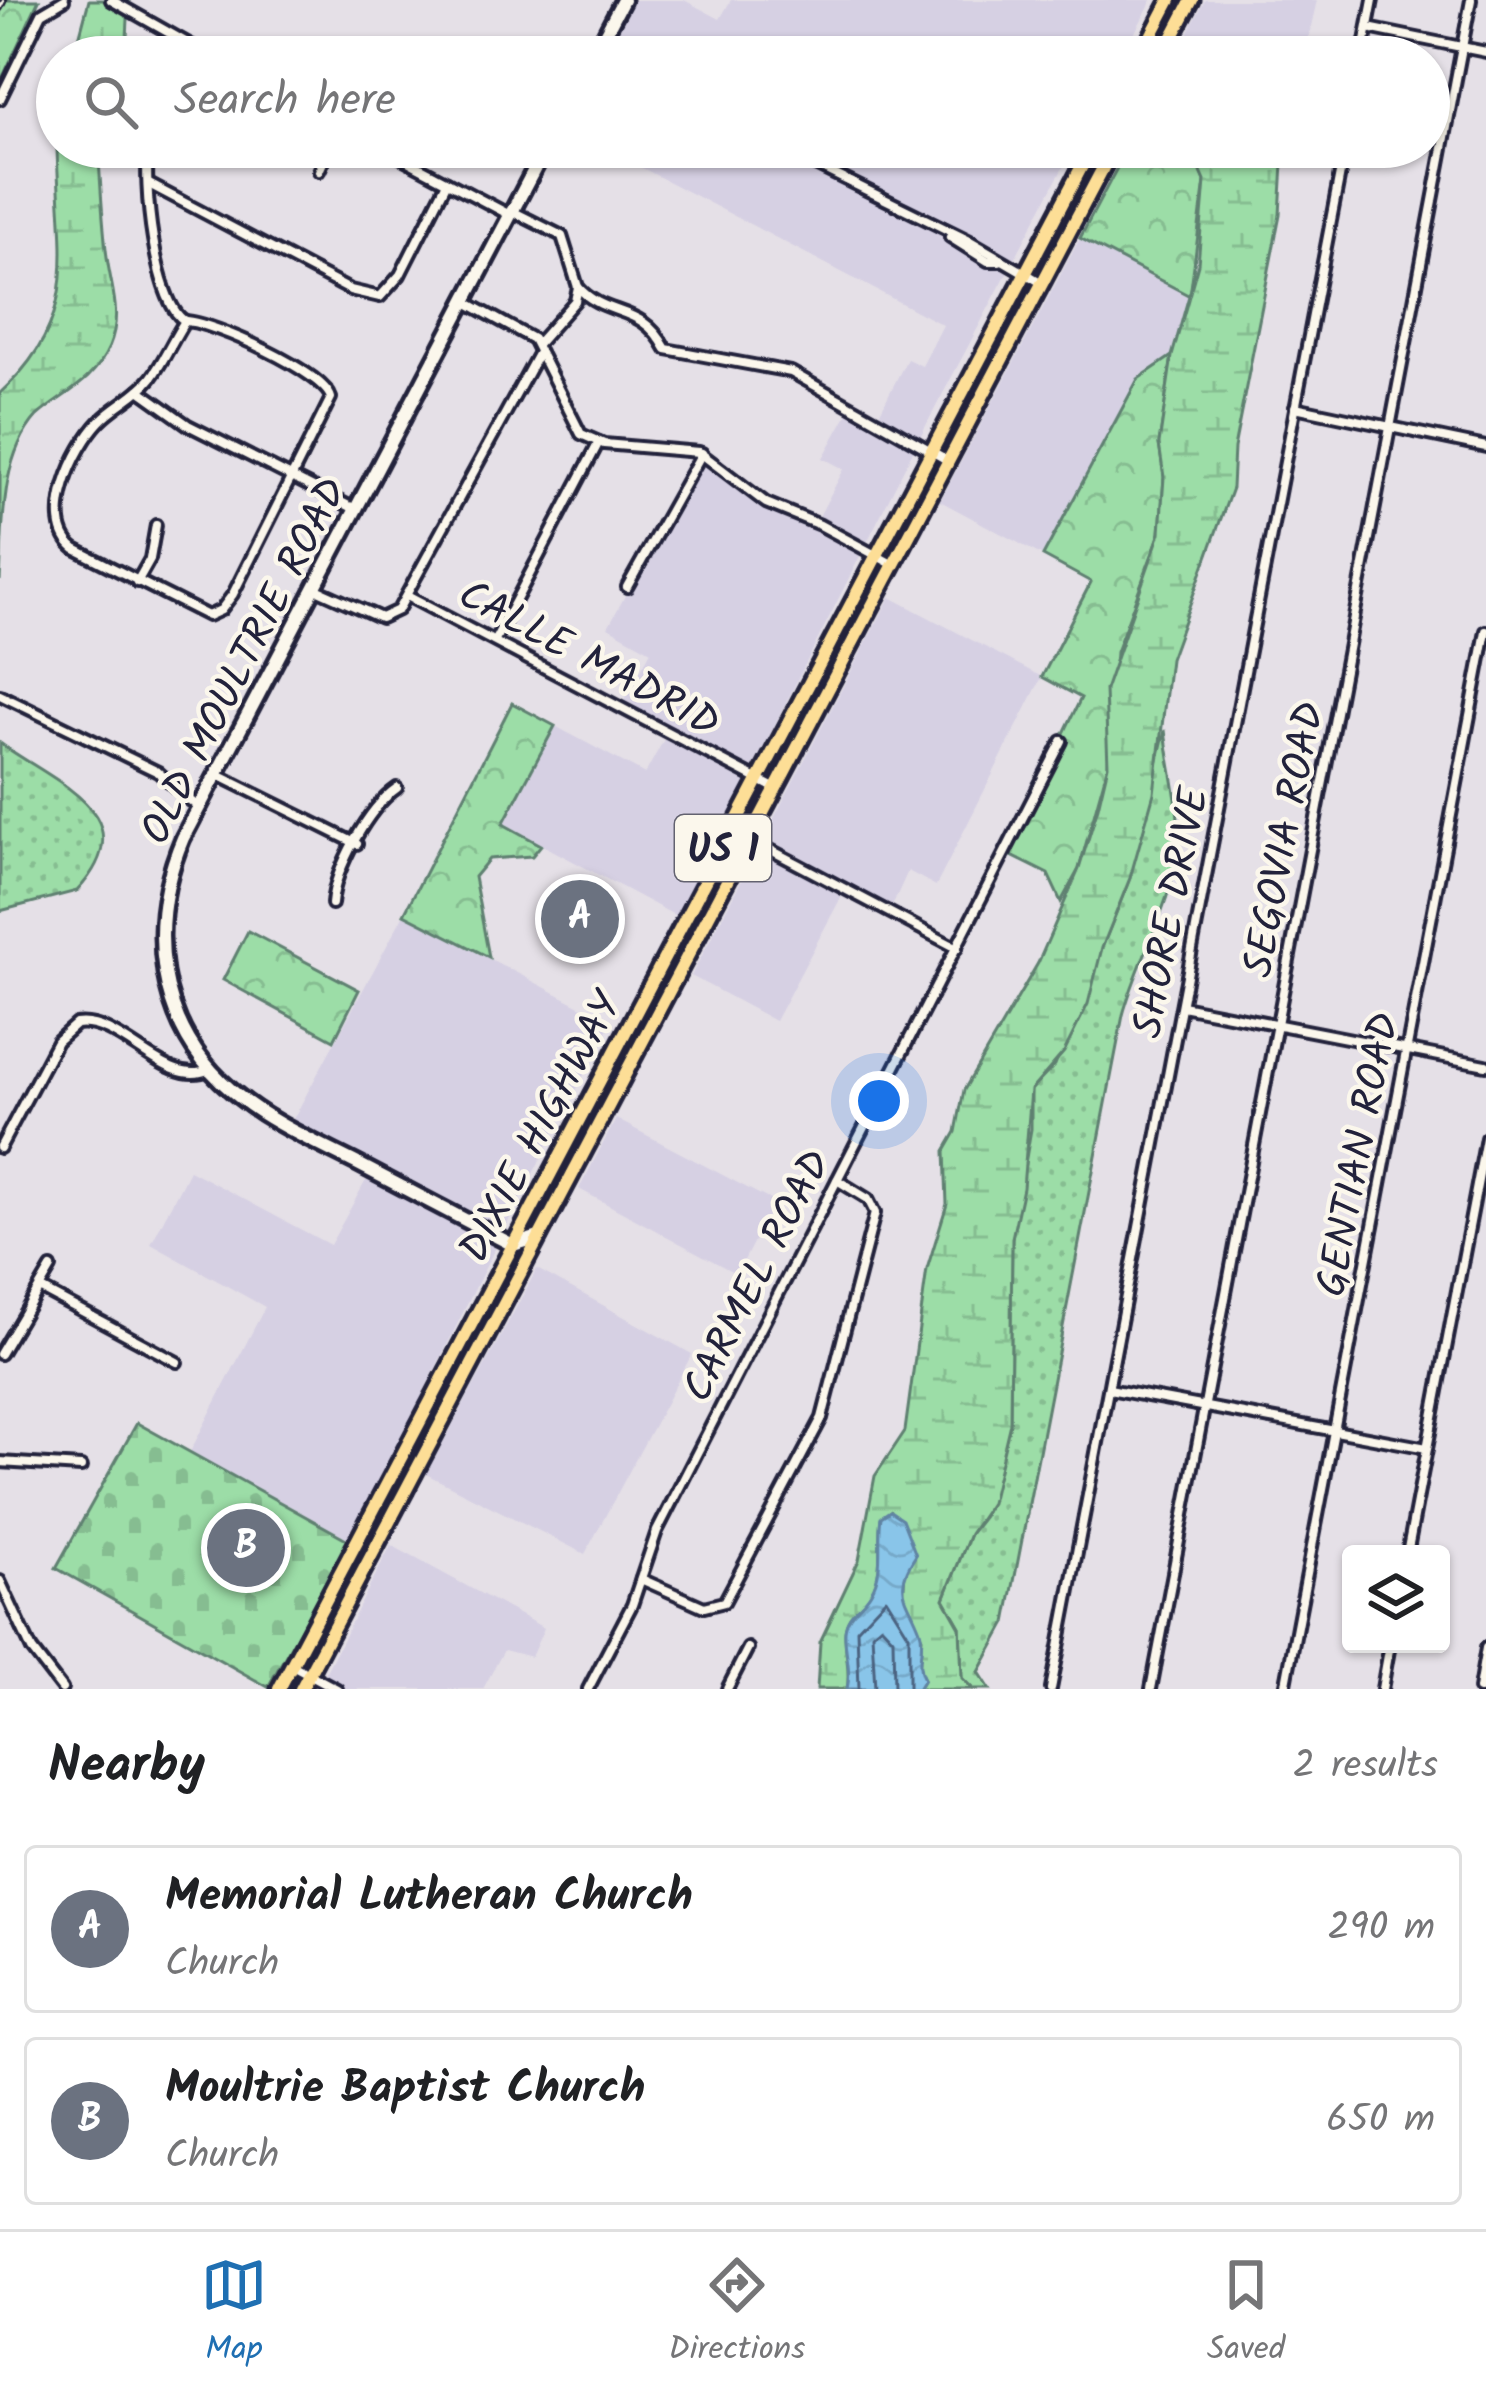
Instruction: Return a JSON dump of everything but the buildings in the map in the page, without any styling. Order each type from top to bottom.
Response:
[{"type":"main road","points":[[604,36],[623,0]]},
{"type":"main road","points":[[1150,36],[1169,0]]},
{"type":"main road","points":[[1173,36],[1192,0]]},
{"type":"main road","name":"OLD MOULTRIE ROAD","points":[[513,1245],[266,1115],[210,1070],[172,1004],[160,948],[166,885],[199,808],[535,168]]},
{"type":"main road","name":"DIXIE HIGHWAY","points":[[279,1689],[1081,168]]},
{"type":"main road","name":"US 1","points":[[301,1689],[1103,168]]},
{"type":"main road","points":[[513,1245],[539,1237]]},
{"type":"street","points":[[0,99],[43,13],[64,0]]},
{"type":"street","points":[[111,0],[175,36]]},
{"type":"street","points":[[1366,36],[1373,0]]},
{"type":"street","name":"SEGOVIA ROAD","points":[[1450,112],[1472,0]]},
{"type":"street","points":[[1368,28],[1406,36]]},
{"type":"street","points":[[1450,45],[1486,52]]},
{"type":"street","points":[[149,168],[158,270],[174,313],[185,321],[224,330],[329,389],[328,409],[221,610],[197,614],[68,543],[61,518],[63,493],[88,436],[139,390],[185,321]]},
{"type":"street","points":[[420,168],[562,236],[578,287],[587,297],[643,318],[666,349],[791,372],[949,460]]},
{"type":"street","points":[[819,168],[970,241],[1042,284]]},
{"type":"street","name":"SHORE DRIVE","points":[[1052,1689],[1341,168]]},
{"type":"street","name":"SEGOVIA ROAD","points":[[1151,1689],[1439,168]]},
{"type":"street","points":[[149,184],[350,290],[380,297],[393,286],[447,182]]},
{"type":"street","points":[[407,596],[546,330],[571,309],[578,287]]},
{"type":"street","points":[[465,301],[530,336],[578,431],[599,442],[702,453],[766,503],[894,565]]},
{"type":"street","points":[[139,390],[188,425],[355,509]]},
{"type":"street","points":[[1295,406],[1486,447]]},
{"type":"street","points":[[495,640],[599,442]]},
{"type":"street","points":[[627,587],[702,453]]},
{"type":"street","points":[[137,582],[150,559],[156,524]]},
{"type":"street","name":"CALLE MADRID","points":[[314,588],[381,618],[398,610],[407,596],[776,789]]},
{"type":"street","name":"GENTIAN ROAD","points":[[1285,1689],[1486,631]]},
{"type":"street","points":[[0,694],[158,772],[199,808]]},
{"type":"street","name":"CARMEL ROAD","points":[[588,1689],[641,1580],[664,1516],[1062,741]]},
{"type":"street","points":[[216,774],[357,844]]},
{"type":"street","points":[[332,904],[375,808],[398,788]]},
{"type":"street","points":[[750,839],[957,948]]},
{"type":"street","points":[[638,1010],[662,1006]]},
{"type":"street","points":[[1182,1006],[1486,1065]]},
{"type":"street","points":[[0,1148],[57,1041],[76,1024],[104,1030],[186,1074],[210,1070]]},
{"type":"street","points":[[1409,1545],[1486,1138]]},
{"type":"street","points":[[641,1580],[704,1607],[729,1598],[813,1435],[828,1400],[874,1213],[868,1198],[837,1180]]},
{"type":"street","points":[[0,1354],[27,1301],[41,1289],[51,1268]]},
{"type":"street","points":[[41,1289],[177,1362]]},
{"type":"street","points":[[1109,1389],[1427,1448]]},
{"type":"street","points":[[0,1462],[81,1467]]},
{"type":"street","points":[[399,1462],[417,1470]]},
{"type":"street","points":[[0,1581],[32,1651],[62,1689]]},
{"type":"street","points":[[727,1689],[748,1648]]},
{"type":"street","points":[[1479,1689],[1486,1648]]},
{"type":"street","points":[[1382,1689],[1388,1653]]},
{"type":"street","points":[[292,1665],[337,1689]]},
{"type":"shaded area","points":[[627,0],[684,0],[720,19],[731,0],[1152,0],[1133,36],[609,36]]},
{"type":"shaded area","points":[[1205,0],[1317,0],[1309,36],[1187,36]]},
{"type":"shaded area","points":[[642,168],[1063,168],[922,433],[678,917],[503,824],[555,726],[645,774],[668,732],[622,705],[651,651],[608,627],[701,456],[766,505],[815,524],[844,469],[823,458],[853,404],[878,416],[907,359],[922,366],[943,325]]},
{"type":"shaded area","points":[[1080,238],[1190,296],[1172,356],[1138,379],[1043,556],[940,501]]},
{"type":"shaded area","points":[[890,597],[1042,677],[936,886],[908,871],[889,913],[845,890],[775,1021],[691,976]]},
{"type":"shaded area","points":[[404,914],[611,1022],[502,1234],[291,1123]]},
{"type":"shaded area","points":[[616,1119],[774,1202],[737,1274],[579,1189]]},
{"type":"shaded area","points":[[189,1170],[330,1245],[369,1175],[498,1242],[350,1541],[190,1452],[265,1307],[151,1244]]},
{"type":"shaded area","points":[[537,1269],[692,1354],[585,1554],[426,1474]]},
{"type":"shaded area","points":[[391,1545],[544,1628],[531,1657],[504,1650],[483,1689],[317,1689]]},
{"type":"green space","points":[[0,0],[39,0],[0,83]]},
{"type":"green space","points":[[89,0],[129,0],[127,36],[80,36]]},
{"type":"green space","points":[[58,168],[100,168],[115,302],[113,335],[95,369],[37,416],[16,451],[3,515],[0,581],[0,393],[45,337],[61,279]]},
{"type":"green space","points":[[1117,168],[1200,168],[1205,181],[1190,296],[1080,238]]},
{"type":"green space","points":[[1199,168],[1283,168],[1280,214],[1234,448],[1232,488],[1170,659],[1154,793],[1130,878],[1102,948],[1088,1004],[1064,1052],[1031,1090],[1023,1188],[1012,1238],[1010,1423],[991,1503],[970,1534],[944,1599],[960,1627],[962,1678],[973,1689],[918,1689],[924,1679],[919,1670],[922,1637],[903,1600],[905,1572],[890,1511],[881,1518],[875,1584],[846,1625],[847,1689],[817,1689],[820,1642],[859,1560],[875,1476],[905,1431],[927,1269],[947,1204],[945,1151],[956,1132],[964,1090],[1038,963],[1079,869],[1098,807],[1108,765],[1105,690],[1160,533],[1164,477],[1159,444],[1172,356],[1198,264],[1205,181]]},
{"type":"green space","points":[[1172,356],[1159,444],[1164,477],[1160,533],[1116,652],[1108,765],[1079,869],[1061,902],[1048,874],[1006,853],[1081,698],[1042,677],[1091,582],[1043,556],[1138,379]]},
{"type":"green space","points":[[512,703],[555,726],[503,824],[541,845],[532,856],[489,859],[474,877],[489,957],[404,914]]},
{"type":"green space","points":[[1165,730],[1178,816],[1175,865],[1123,1015],[1006,1623],[979,1672],[990,1689],[973,1689],[962,1678],[960,1627],[944,1599],[970,1534],[984,1516],[1010,1423],[1012,1238],[1031,1129],[1031,1090],[1055,1065],[1130,878]]},
{"type":"green space","points":[[0,743],[86,804],[99,821],[103,841],[96,864],[77,891],[0,911]]},
{"type":"green space","points":[[248,931],[359,990],[334,1040],[223,980]]},
{"type":"green space","points":[[137,1423],[350,1541],[268,1687],[56,1568]]},
{"type":"water","points":[[890,1511],[902,1519],[916,1555],[904,1586],[920,1630],[924,1679],[918,1689],[847,1689],[846,1625],[875,1583],[881,1517]]},
{"type":"railway","points":[[0,8],[4,0]]},
{"type":"place","name":"Memorial Lutheran Church","points":[[580,919]]},
{"type":"place","name":"Moultrie Baptist Church","points":[[246,1548]]}]
